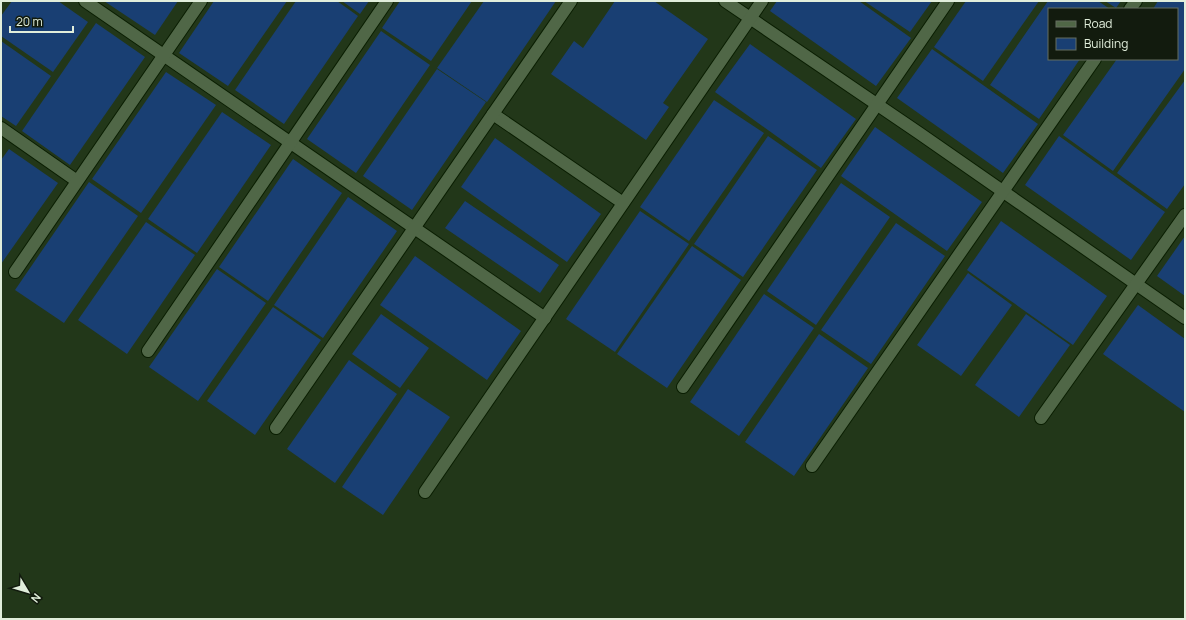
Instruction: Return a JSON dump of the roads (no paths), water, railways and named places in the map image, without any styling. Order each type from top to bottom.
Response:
[{"type":"street","points":[[85,1],[545,318]]},
{"type":"street","points":[[15,272],[202,1]]},
{"type":"street","points":[[148,351],[387,1]]},
{"type":"street","points":[[276,428],[570,1]]},
{"type":"street","points":[[725,1],[878,104],[1185,318]]},
{"type":"street","points":[[425,492],[762,1]]},
{"type":"street","points":[[683,387],[948,1]]},
{"type":"street","points":[[812,466],[1094,60]]},
{"type":"street","points":[[493,114],[623,203]]},
{"type":"street","points":[[1,128],[77,181]]},
{"type":"street","points":[[1042,418],[1185,215]]}]
